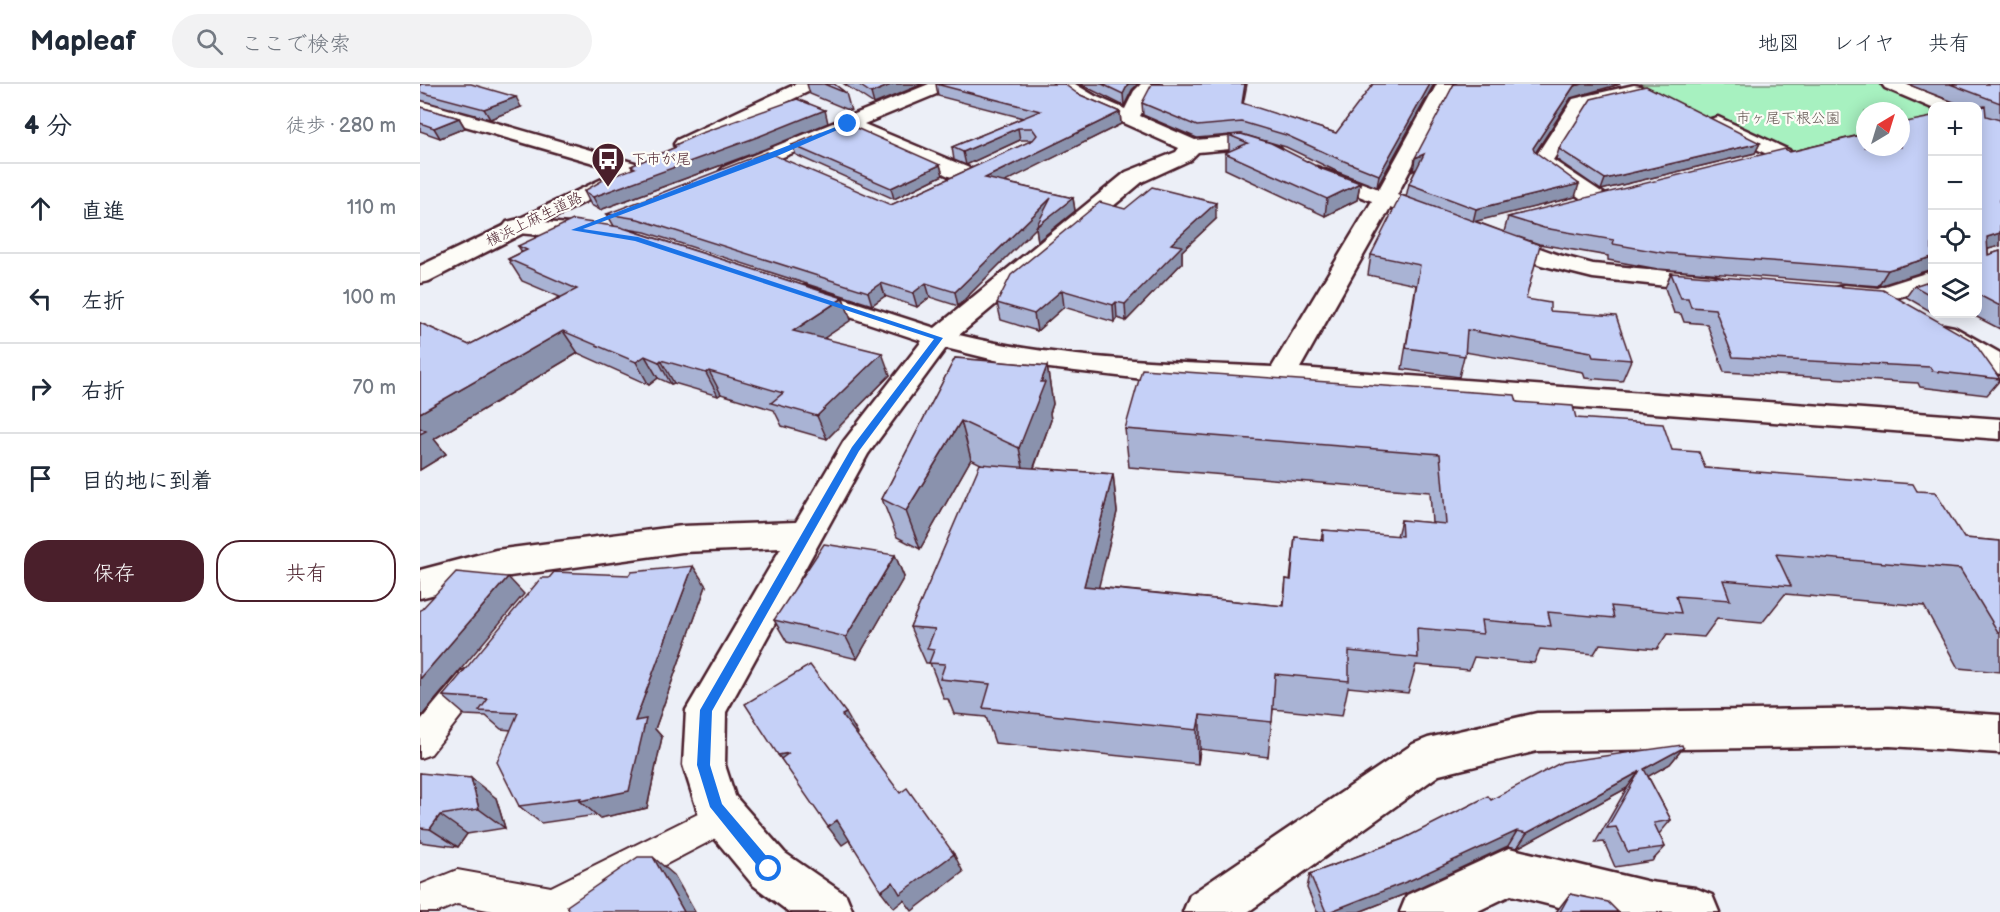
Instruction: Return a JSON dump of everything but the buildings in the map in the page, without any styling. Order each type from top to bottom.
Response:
[{"type":"street","name":"横浜上麻生道路","points":[[420,276],[515,227],[810,84]]},
{"type":"street","points":[[718,176],[945,84]]},
{"type":"street","points":[[1063,84],[1088,100],[1192,146],[1242,142],[1293,161],[1329,179],[1472,229],[1550,260],[1593,271],[1731,284]]},
{"type":"street","points":[[1130,118],[1143,91],[1152,84]]},
{"type":"street","points":[[1281,376],[1384,199],[1446,84]]},
{"type":"street","points":[[1891,84],[1934,102]]},
{"type":"street","points":[[1598,200],[1542,162],[1580,103],[1647,88]]},
{"type":"street","points":[[854,102],[872,114]]},
{"type":"street","points":[[420,107],[651,161]]},
{"type":"street","points":[[1698,113],[1793,152],[1748,163]]},
{"type":"street","points":[[848,124],[966,176]]},
{"type":"street","points":[[829,912],[769,869],[717,807],[704,765],[706,710],[855,449],[939,338],[1134,177],[1183,156],[1192,146]]},
{"type":"street","points":[[773,155],[793,164]]},
{"type":"street","points":[[946,185],[987,166]]},
{"type":"street","points":[[1575,206],[1621,195]]},
{"type":"street","points":[[1472,229],[1507,223]]},
{"type":"street","points":[[515,227],[575,230],[617,227]]},
{"type":"street","points":[[1822,292],[1880,296],[1928,279]]},
{"type":"street","points":[[780,286],[939,338],[1007,356],[1143,370],[1281,376],[2000,429]]},
{"type":"street","points":[[1880,296],[2000,365]]},
{"type":"street","points":[[420,584],[496,564],[682,539],[806,534]]},
{"type":"street","points":[[1207,912],[1428,758],[1537,732],[1890,727],[2000,734]]},
{"type":"street","points":[[1424,912],[1509,871],[1667,910]]},
{"type":"lane","points":[[554,580],[576,553]]},
{"type":"lane","points":[[420,744],[487,662]]},
{"type":"lane","points":[[420,902],[457,887],[553,905],[724,817]]},
{"type":"green space","name":"市ヶ尾下根公園","points":[[1640,84],[1891,84],[1928,104],[1928,118],[1910,123],[1910,102],[1856,102],[1856,136],[1782,154]]},
{"type":"place","name":"下市が尾","points":[[608,188]]},
{"type":"route","points":[[769,869],[717,807],[704,765],[706,710],[855,449],[939,338],[636,239],[575,230],[848,124]]}]
